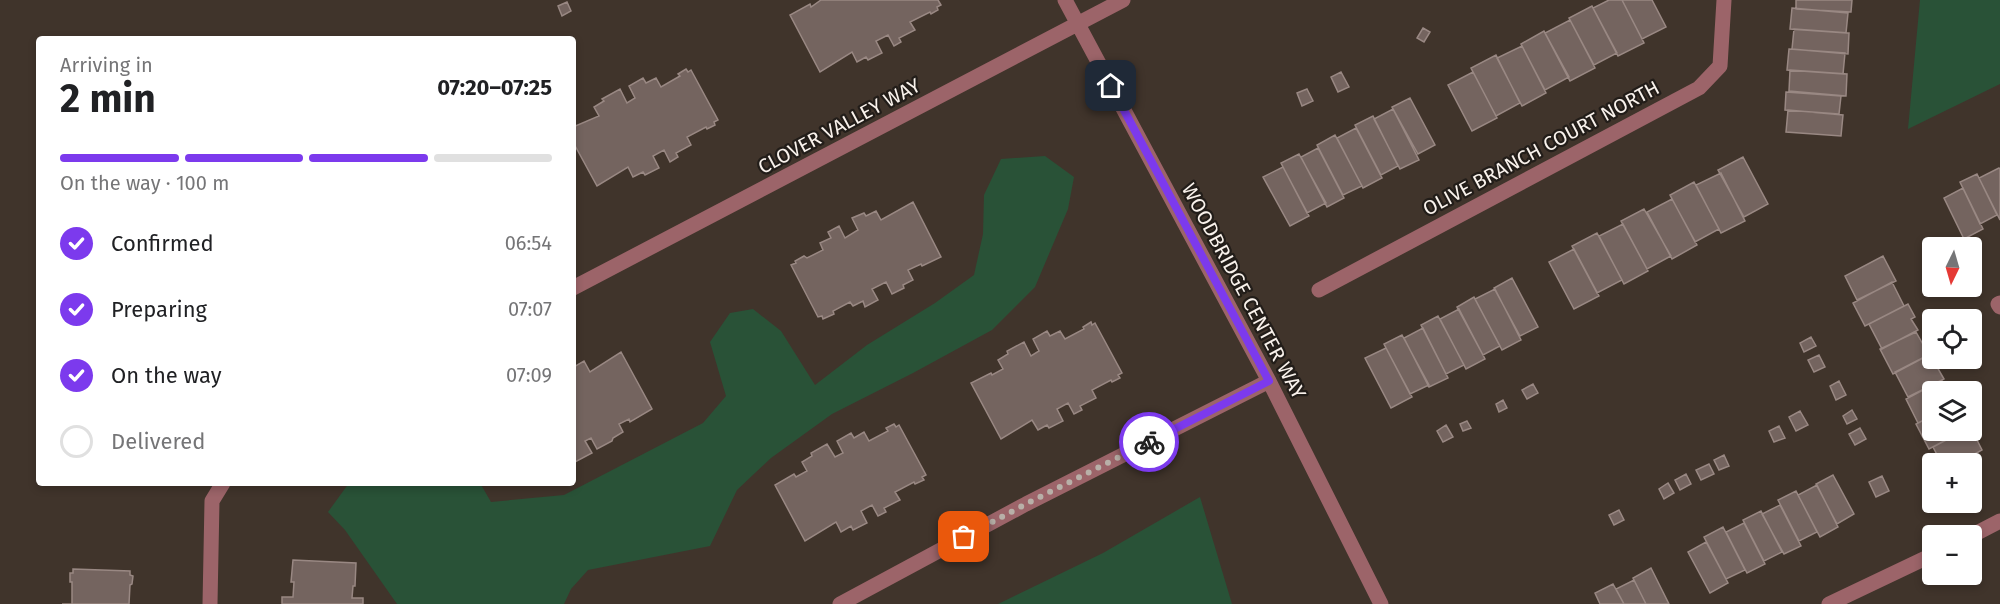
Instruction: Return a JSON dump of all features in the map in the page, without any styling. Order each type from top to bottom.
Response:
[{"type":"street","name":"WOODBRIDGE CENTER WAY","points":[[1065,0],[1269,381],[1381,604]]},
{"type":"street","name":"CLOVER VALLEY WAY","points":[[576,286],[1123,0]]},
{"type":"street","name":"OLIVE BRANCH COURT NORTH","points":[[1319,290],[1699,88],[1720,66],[1724,0]]},
{"type":"street","points":[[2000,303],[1998,304],[2000,308]]},
{"type":"street","points":[[840,604],[1026,504],[1269,381]]},
{"type":"street","points":[[210,604],[212,501],[221,486]]},
{"type":"street","points":[[1982,530],[2000,521]]},
{"type":"street","points":[[1830,604],[1922,560]]},
{"type":"green space","points":[[1920,0],[2000,0],[2000,84],[1908,129]]},
{"type":"green space","points":[[1045,156],[1074,177],[1068,209],[1035,287],[992,330],[832,414],[771,458],[737,490],[710,546],[588,570],[571,589],[564,604],[397,604],[345,530],[328,512],[347,486],[482,486],[491,502],[564,495],[703,423],[726,396],[710,342],[730,313],[753,309],[781,331],[815,385],[867,345],[935,303],[974,275],[983,234],[984,195],[1001,159]]},
{"type":"green space","points":[[1200,497],[1232,604],[998,604],[1103,553]]},
{"type":"building","points":[[821,0],[938,0],[941,5],[931,14],[930,12],[910,22],[915,30],[899,38],[901,42],[894,46],[888,35],[876,41],[882,53],[868,60],[866,57],[857,62],[852,52],[820,72],[790,15],[810,4],[811,7]]},
{"type":"building","points":[[1609,0],[1622,0],[1644,43],[1618,56],[1593,8]]},
{"type":"building","points":[[1622,0],[1652,0],[1666,27],[1642,39]]},
{"type":"building","points":[[1796,0],[1852,0],[1851,12],[1796,9]]},
{"type":"building","points":[[567,2],[571,11],[562,16],[558,6]]},
{"type":"building","points":[[1592,6],[1617,53],[1594,65],[1569,18]]},
{"type":"building","points":[[1792,8],[1848,13],[1846,33],[1790,29]]},
{"type":"building","points":[[1570,20],[1595,68],[1570,81],[1545,33]]},
{"type":"building","points":[[1423,28],[1430,32],[1424,42],[1417,38]]},
{"type":"building","points":[[1794,29],[1849,33],[1848,54],[1792,49]]},
{"type":"building","points":[[1544,31],[1569,77],[1545,90],[1521,44]]},
{"type":"building","points":[[1522,46],[1546,93],[1522,106],[1497,58]]},
{"type":"building","points":[[1789,49],[1845,53],[1843,74],[1787,70]]},
{"type":"building","points":[[1496,55],[1520,103],[1496,116],[1471,68]]},
{"type":"building","points":[[686,69],[688,72],[691,70],[718,120],[714,122],[715,125],[687,137],[691,145],[676,153],[678,157],[670,162],[664,150],[653,156],[659,168],[645,175],[643,172],[633,177],[628,167],[597,186],[576,148],[576,126],[599,116],[594,107],[604,101],[602,99],[620,89],[627,103],[635,98],[629,86],[643,78],[646,83],[656,78],[661,87],[680,76],[678,74]]},
{"type":"building","points":[[1790,70],[1847,74],[1846,96],[1789,91]]},
{"type":"building","points":[[1341,72],[1349,87],[1338,92],[1331,77]]},
{"type":"building","points":[[1473,72],[1497,118],[1472,131],[1448,85]]},
{"type":"building","points":[[1307,89],[1313,101],[1302,106],[1297,93]]},
{"type":"building","points":[[1786,92],[1841,96],[1839,114],[1785,110]]},
{"type":"building","points":[[1410,98],[1435,145],[1418,154],[1392,107]]},
{"type":"building","points":[[1393,109],[1419,160],[1400,169],[1374,119]]},
{"type":"building","points":[[1788,110],[1843,115],[1841,136],[1786,132]]},
{"type":"building","points":[[1373,116],[1398,166],[1381,175],[1355,125]]},
{"type":"building","points":[[1356,128],[1382,178],[1363,188],[1337,138]]},
{"type":"building","points":[[1335,135],[1362,186],[1343,195],[1317,145]]},
{"type":"building","points":[[1318,148],[1344,198],[1327,207],[1301,157]]},
{"type":"building","points":[[1299,154],[1326,203],[1307,213],[1281,163]]},
{"type":"building","points":[[1743,157],[1768,204],[1744,217],[1718,170]]},
{"type":"building","points":[[1283,167],[1309,216],[1290,226],[1263,177]]},
{"type":"building","points":[[2000,169],[2000,220],[1979,178]]},
{"type":"building","points":[[1721,173],[1745,221],[1721,233],[1696,185]]},
{"type":"building","points":[[1977,174],[1997,215],[1980,224],[1960,182]]},
{"type":"building","points":[[1694,182],[1719,229],[1695,242],[1670,195]]},
{"type":"building","points":[[1963,188],[1983,229],[1963,237],[1944,198]]},
{"type":"building","points":[[1672,199],[1697,245],[1672,259],[1647,212]]},
{"type":"building","points":[[913,202],[941,257],[908,270],[913,280],[892,294],[886,282],[872,289],[878,300],[865,307],[863,301],[853,306],[850,302],[833,311],[834,314],[823,319],[822,316],[818,317],[791,265],[804,256],[807,258],[823,250],[820,243],[831,238],[828,232],[839,226],[845,238],[858,230],[852,218],[864,213],[866,216],[876,211],[881,220]]},
{"type":"building","points":[[1644,209],[1671,256],[1647,269],[1621,221]]},
{"type":"building","points":[[1623,224],[1648,271],[1624,284],[1599,236]]},
{"type":"building","points":[[1597,233],[1622,280],[1597,293],[1572,246]]},
{"type":"building","points":[[1574,249],[1599,296],[1574,309],[1549,262]]},
{"type":"building","points":[[1883,256],[1896,281],[1857,300],[1845,276]]},
{"type":"building","points":[[1512,278],[1538,327],[1520,336],[1494,288]]},
{"type":"building","points":[[1892,282],[1904,306],[1865,326],[1853,303]]},
{"type":"building","points":[[1495,289],[1521,340],[1502,350],[1475,299]]},
{"type":"building","points":[[1474,297],[1500,346],[1483,355],[1457,307]]},
{"type":"building","points":[[1908,304],[1915,317],[1911,319],[1918,330],[1882,349],[1869,324]]},
{"type":"building","points":[[1459,309],[1485,359],[1466,369],[1440,319]]},
{"type":"building","points":[[1438,316],[1464,365],[1446,374],[1421,325]]},
{"type":"building","points":[[1091,322],[1092,325],[1095,323],[1122,373],[1118,375],[1120,378],[1092,390],[1096,398],[1080,406],[1082,410],[1074,414],[1068,403],[1057,409],[1063,421],[1049,428],[1047,425],[1038,430],[1032,420],[1001,439],[971,383],[1003,369],[998,360],[1008,354],[1007,351],[1024,342],[1031,356],[1039,351],[1033,339],[1047,331],[1050,336],[1060,331],[1065,339],[1084,329],[1083,327]]},
{"type":"building","points":[[1423,328],[1448,378],[1429,387],[1404,338]]},
{"type":"building","points":[[1916,332],[1922,343],[1922,359],[1893,374],[1880,349]]},
{"type":"building","points":[[1402,335],[1429,385],[1410,394],[1384,344]]},
{"type":"building","points":[[1811,337],[1816,346],[1804,352],[1800,343]]},
{"type":"building","points":[[1386,348],[1412,397],[1391,408],[1365,358]]},
{"type":"building","points":[[621,352],[652,409],[630,422],[629,419],[619,424],[623,432],[597,449],[591,438],[585,441],[592,453],[576,461],[576,366],[584,361],[590,372]]},
{"type":"building","points":[[1819,355],[1825,367],[1814,372],[1808,360]]},
{"type":"building","points":[[1922,358],[1922,369],[1938,369],[1944,379],[1922,381],[1922,390],[1908,397],[1895,372]]},
{"type":"building","points":[[1839,381],[1846,395],[1836,400],[1830,386]]},
{"type":"building","points":[[1533,384],[1538,393],[1527,399],[1522,390]]},
{"type":"building","points":[[1922,391],[1922,421],[1918,423],[1906,399]]},
{"type":"building","points":[[1503,400],[1507,408],[1499,412],[1496,404]]},
{"type":"building","points":[[1852,410],[1857,419],[1847,424],[1843,416]]},
{"type":"building","points":[[1800,411],[1808,425],[1796,431],[1789,417]]},
{"type":"building","points":[[1467,421],[1471,428],[1463,431],[1460,424]]},
{"type":"building","points":[[1922,421],[1922,436],[1916,424]]},
{"type":"building","points":[[894,424],[896,427],[899,425],[926,475],[922,477],[924,480],[915,484],[914,482],[895,492],[900,500],[884,508],[886,512],[878,516],[872,505],[861,511],[867,523],[853,530],[851,526],[841,532],[836,522],[805,541],[775,485],[794,474],[796,477],[807,471],[802,462],[812,456],[811,453],[827,444],[835,457],[843,453],[837,441],[851,433],[854,438],[864,432],[869,441],[888,431],[886,428]]},
{"type":"building","points":[[1446,425],[1453,437],[1443,442],[1437,431]]},
{"type":"building","points":[[1779,426],[1785,438],[1774,442],[1769,431]]},
{"type":"building","points":[[1860,428],[1866,439],[1855,445],[1849,434]]},
{"type":"building","points":[[1925,441],[1944,441],[1929,449]]},
{"type":"building","points":[[1944,441],[1978,441],[1982,450],[1977,453],[1936,453],[1933,447]]},
{"type":"building","points":[[1724,455],[1729,466],[1719,470],[1714,460]]},
{"type":"building","points":[[1709,464],[1714,474],[1701,480],[1696,470]]},
{"type":"building","points":[[1686,474],[1691,484],[1680,490],[1675,480]]},
{"type":"building","points":[[1833,475],[1854,514],[1837,524],[1816,484]]},
{"type":"building","points":[[1882,476],[1889,491],[1876,497],[1869,482]]},
{"type":"building","points":[[1668,483],[1674,493],[1664,499],[1659,489]]},
{"type":"building","points":[[1817,485],[1838,527],[1820,537],[1798,495]]},
{"type":"building","points":[[1796,491],[1817,532],[1799,541],[1778,500]]},
{"type":"building","points":[[1780,505],[1801,546],[1784,554],[1762,514]]},
{"type":"building","points":[[1619,510],[1624,520],[1614,525],[1609,515]]},
{"type":"building","points":[[1761,511],[1782,552],[1764,561],[1743,520]]},
{"type":"building","points":[[1744,523],[1765,564],[1747,573],[1726,532]]},
{"type":"building","points":[[1723,527],[1745,570],[1726,579],[1704,537]]},
{"type":"building","points":[[1706,542],[1728,583],[1710,593],[1688,552]]},
{"type":"building","points":[[293,560],[356,563],[352,598],[363,598],[363,604],[282,604],[282,597],[293,597],[294,582],[291,582]]},
{"type":"building","points":[[1651,568],[1669,604],[1646,604],[1633,578]]},
{"type":"building","points":[[73,569],[130,571],[130,575],[133,576],[129,604],[72,604],[70,573],[73,573]]},
{"type":"building","points":[[1634,580],[1646,604],[1624,604],[1616,589]]},
{"type":"building","points":[[1613,584],[1624,604],[1600,604],[1595,593]]},
{"type":"way so far","points":[[964,537],[1149,442]]},
{"type":"route","points":[[1111,86],[1269,381],[1149,442]]}]
